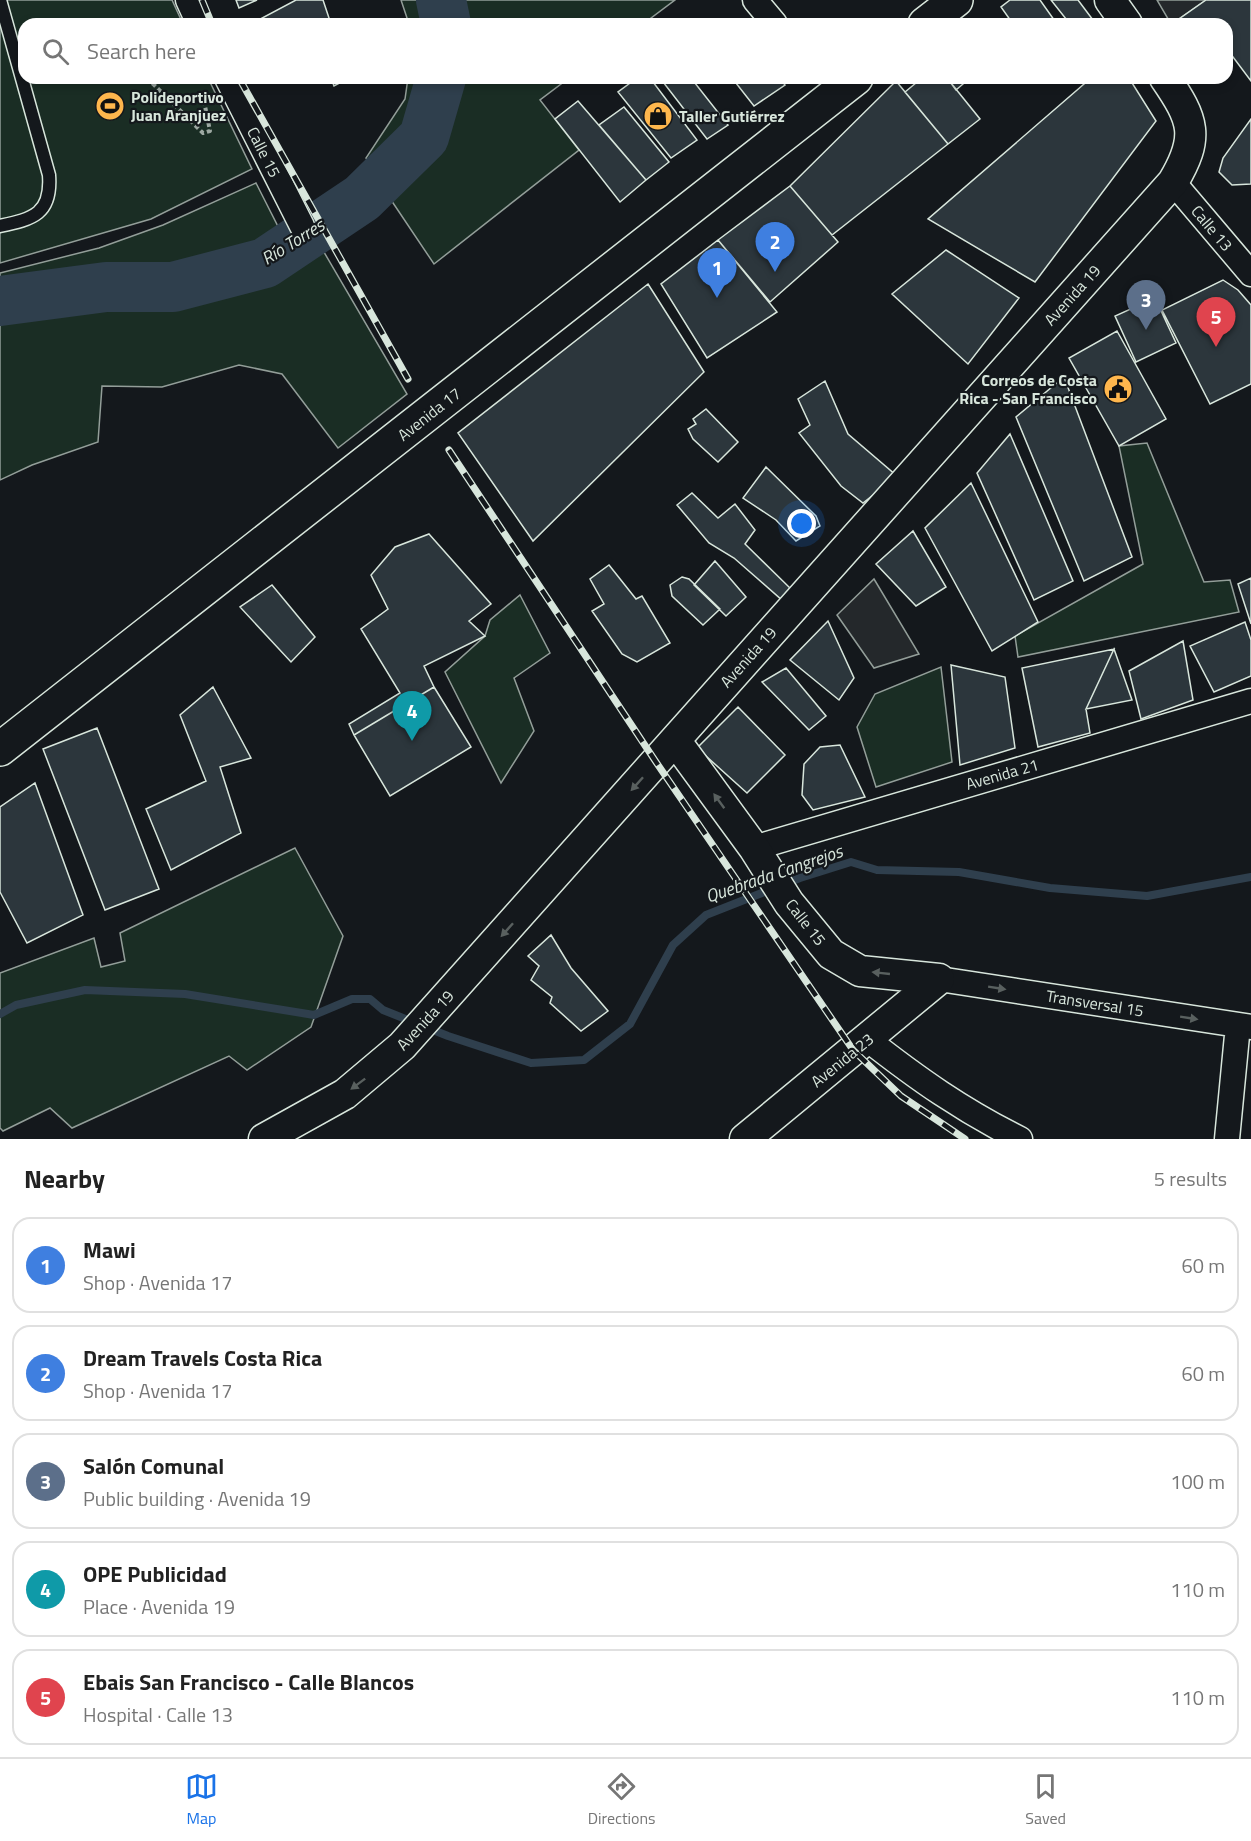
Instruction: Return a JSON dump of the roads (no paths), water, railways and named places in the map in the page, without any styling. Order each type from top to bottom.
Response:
[{"type":"main road","points":[[933,18],[956,0]]},
{"type":"main road","name":"Avenida 17","points":[[0,749],[837,84]]},
{"type":"street","points":[[188,0],[196,18]]},
{"type":"street","points":[[755,0],[770,18]]},
{"type":"street","points":[[1110,0],[1123,18]]},
{"type":"street","name":"Calle 15","points":[[230,84],[302,226]]},
{"type":"street","name":"Avenida 19","points":[[264,1139],[345,1094],[402,1046],[1173,182],[1187,158],[1191,135],[1185,107],[1169,84]]},
{"type":"street","name":"Calle 13","points":[[1173,182],[1251,274]]},
{"type":"street","name":"Avenida 21","points":[[755,850],[1251,701]]},
{"type":"street","name":"Calle 15","points":[[675,740],[755,850],[789,903],[831,954],[860,971],[939,979]]},
{"type":"street","name":"Transversal 15","points":[[939,979],[1245,1026]]},
{"type":"street","name":"Avenida 23","points":[[745,1139],[939,979]]},
{"type":"street","points":[[1227,1139],[1245,1026]]},
{"type":"street","points":[[867,1039],[926,1086],[975,1116],[1020,1139]]},
{"type":"lane","points":[[0,0],[18,64]]},
{"type":"lane","points":[[0,226],[26,220],[37,214],[45,205],[50,190],[49,175],[24,84]]},
{"type":"waterway","name":"Río Torres","points":[[441,0],[445,18]]},
{"type":"waterway","name":"Río Torres","points":[[0,301],[106,287],[173,287],[265,263],[362,198],[424,137],[439,84]]},
{"type":"waterway","name":"Quebrada Cangrejos","points":[[0,1014],[16,1005],[85,990],[185,994],[314,1015],[352,999],[370,999],[383,1010],[448,1036],[531,1063],[584,1060],[630,1024],[673,945],[706,915],[800,878],[851,862],[877,870],[959,872],[1050,888],[1147,896],[1251,877]]},
{"type":"railway","points":[[202,0],[210,18]]},
{"type":"railway","points":[[242,84],[408,379]]},
{"type":"railway","points":[[449,450],[656,762],[853,1050],[901,1096],[965,1139]]},
{"type":"place","name":"Polideportivo Juan Aranjuez","points":[[110,106]]},
{"type":"place","name":"Taller Gutiérrez","points":[[658,116]]},
{"type":"place","name":"Dream Travels Costa Rica","points":[[775,272]]},
{"type":"place","name":"Mawi","points":[[717,298]]},
{"type":"place","name":"Salón Comunal","points":[[1146,330]]},
{"type":"place","name":"Ebais San Francisco - Calle Blancos","points":[[1216,347]]},
{"type":"place","name":"Correos de Costa Rica - San Francisco","points":[[1118,389]]},
{"type":"place","name":"OPE Publicidad","points":[[412,741]]}]
